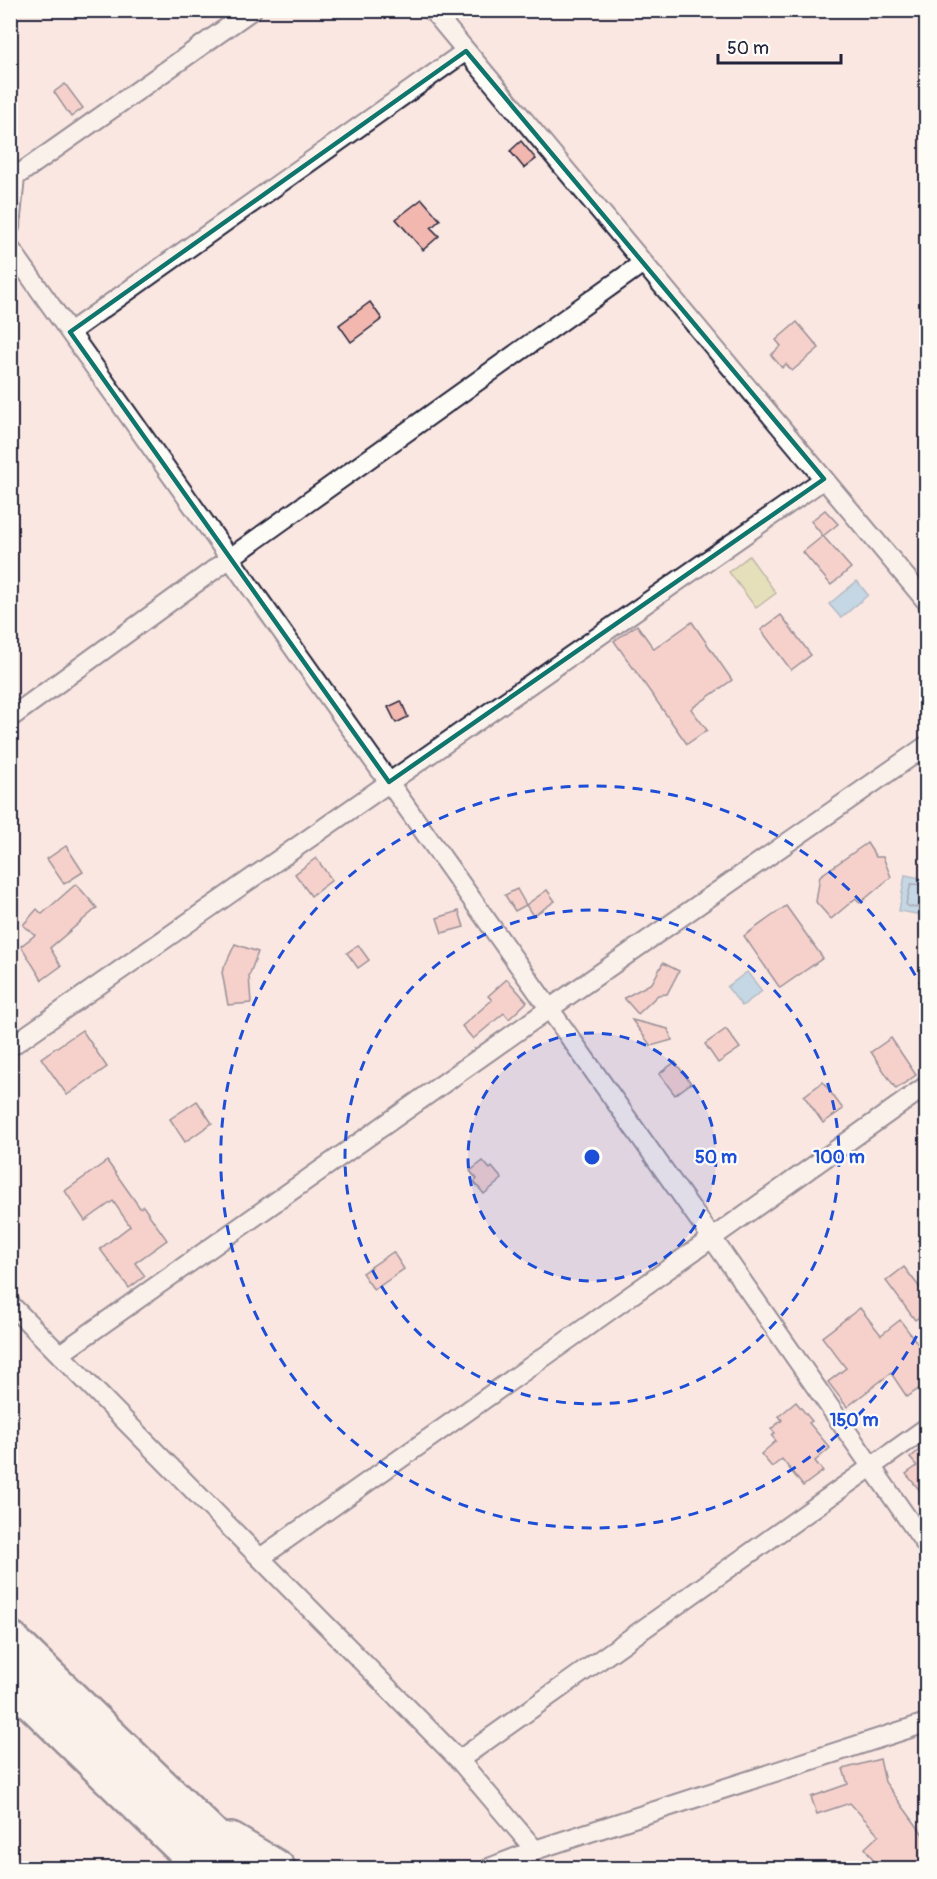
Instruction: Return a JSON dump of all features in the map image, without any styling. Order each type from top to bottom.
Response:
[{"type":"highway","points":[[10,1638],[247,1869]]},
{"type":"highway","points":[[10,1682],[202,1869]]},
{"type":"highway","points":[[106,1775],[130,1819],[179,1869]]},
{"type":"highway","points":[[200,1823],[278,1869]]},
{"type":"street","points":[[10,227],[15,177],[252,10]]},
{"type":"street","points":[[432,10],[927,601]]},
{"type":"street","points":[[70,332],[466,51]]},
{"type":"street","points":[[10,248],[927,1545]]},
{"type":"street","points":[[10,717],[643,263]]},
{"type":"street","points":[[10,1047],[824,478]]},
{"type":"street","points":[[60,1354],[927,746]]},
{"type":"street","points":[[260,1558],[927,1086]]},
{"type":"street","points":[[10,1304],[459,1760],[535,1851]]},
{"type":"street","points":[[459,1760],[927,1428]]},
{"type":"street","points":[[489,1869],[535,1851],[927,1723]]},
{"type":"highlighted area","points":[[466,51],[824,479],[389,782],[70,332]]},
{"type":"green space","points":[[749,556],[776,593],[756,608],[729,572]]},
{"type":"water","points":[[857,581],[868,595],[841,618],[829,604]]},
{"type":"water","points":[[905,875],[926,879],[922,915],[899,911]]},
{"type":"water","points":[[747,972],[762,991],[742,1006],[727,987]]},
{"type":"building","points":[[65,84],[83,108],[71,117],[54,92]]},
{"type":"building","points":[[521,141],[536,159],[524,168],[510,151]]},
{"type":"building","points":[[422,199],[440,220],[431,228],[439,236],[423,250],[396,219]]},
{"type":"building","points":[[370,302],[382,319],[351,342],[339,325]]},
{"type":"building","points":[[797,322],[819,348],[792,371],[786,364],[782,368],[771,355],[781,346],[776,340]]},
{"type":"building","points":[[825,510],[838,524],[823,536],[811,521]]},
{"type":"building","points":[[823,536],[851,568],[831,585],[803,552]]},
{"type":"building","points":[[781,615],[811,655],[791,670],[761,630]]},
{"type":"building","points":[[692,622],[732,680],[691,709],[707,730],[687,744],[614,641],[637,625],[654,649]]},
{"type":"building","points":[[401,701],[408,717],[396,723],[388,707]]},
{"type":"building","points":[[867,843],[876,857],[883,857],[891,877],[860,903],[856,898],[831,919],[816,902],[820,876]]},
{"type":"building","points":[[66,846],[83,872],[64,884],[47,859]]},
{"type":"building","points":[[316,858],[332,880],[311,896],[295,874]]},
{"type":"building","points":[[76,884],[97,908],[50,948],[61,966],[42,980],[21,946],[35,935],[23,925],[37,909],[42,914]]},
{"type":"building","points":[[517,889],[526,905],[515,911],[505,895]]},
{"type":"building","points":[[547,890],[555,901],[533,916],[526,905]]},
{"type":"building","points":[[786,906],[823,958],[780,988],[744,936]]},
{"type":"building","points":[[459,911],[464,927],[442,933],[437,918]]},
{"type":"building","points":[[235,944],[258,952],[249,976],[251,1003],[228,1005],[222,972]]},
{"type":"building","points":[[358,945],[369,960],[358,968],[347,953]]},
{"type":"building","points":[[663,963],[679,971],[667,994],[658,995],[638,1014],[624,998],[652,983]]},
{"type":"building","points":[[507,979],[527,1002],[509,1019],[504,1013],[473,1039],[462,1026],[492,1000],[488,996]]},
{"type":"building","points":[[632,1020],[668,1029],[672,1040],[651,1046]]},
{"type":"building","points":[[726,1029],[740,1048],[718,1063],[705,1044]]},
{"type":"building","points":[[82,1030],[107,1067],[67,1095],[41,1058]]},
{"type":"building","points":[[891,1038],[916,1075],[896,1089],[871,1052]]},
{"type":"building","points":[[675,1062],[691,1083],[675,1095],[659,1074]]},
{"type":"building","points":[[823,1082],[843,1109],[823,1123],[804,1096]]},
{"type":"building","points":[[197,1101],[212,1123],[185,1142],[170,1119]]},
{"type":"building","points":[[107,1161],[140,1208],[143,1206],[167,1240],[135,1263],[145,1276],[129,1288],[100,1249],[130,1226],[113,1201],[85,1221],[65,1191]]},
{"type":"building","points":[[483,1161],[490,1169],[492,1167],[502,1179],[484,1194],[474,1182],[477,1179],[470,1171]]},
{"type":"building","points":[[393,1252],[404,1269],[374,1290],[362,1273]]},
{"type":"building","points":[[904,1267],[927,1297],[927,1311],[915,1320],[886,1281]]},
{"type":"building","points":[[860,1308],[881,1335],[900,1320],[927,1356],[927,1383],[907,1397],[891,1373],[847,1407],[828,1382],[846,1368],[822,1337]]},
{"type":"building","points":[[796,1402],[812,1421],[809,1423],[830,1448],[815,1461],[823,1471],[803,1486],[782,1459],[772,1467],[761,1454],[776,1441],[772,1436],[775,1433],[771,1429],[782,1420],[779,1416]]},
{"type":"building","points":[[927,1443],[927,1499],[906,1474],[917,1466],[910,1458]]},
{"type":"building","points":[[880,1759],[885,1782],[927,1840],[927,1866],[918,1869],[880,1869],[865,1848],[879,1835],[850,1803],[817,1814],[811,1797],[848,1784],[843,1769]]}]
